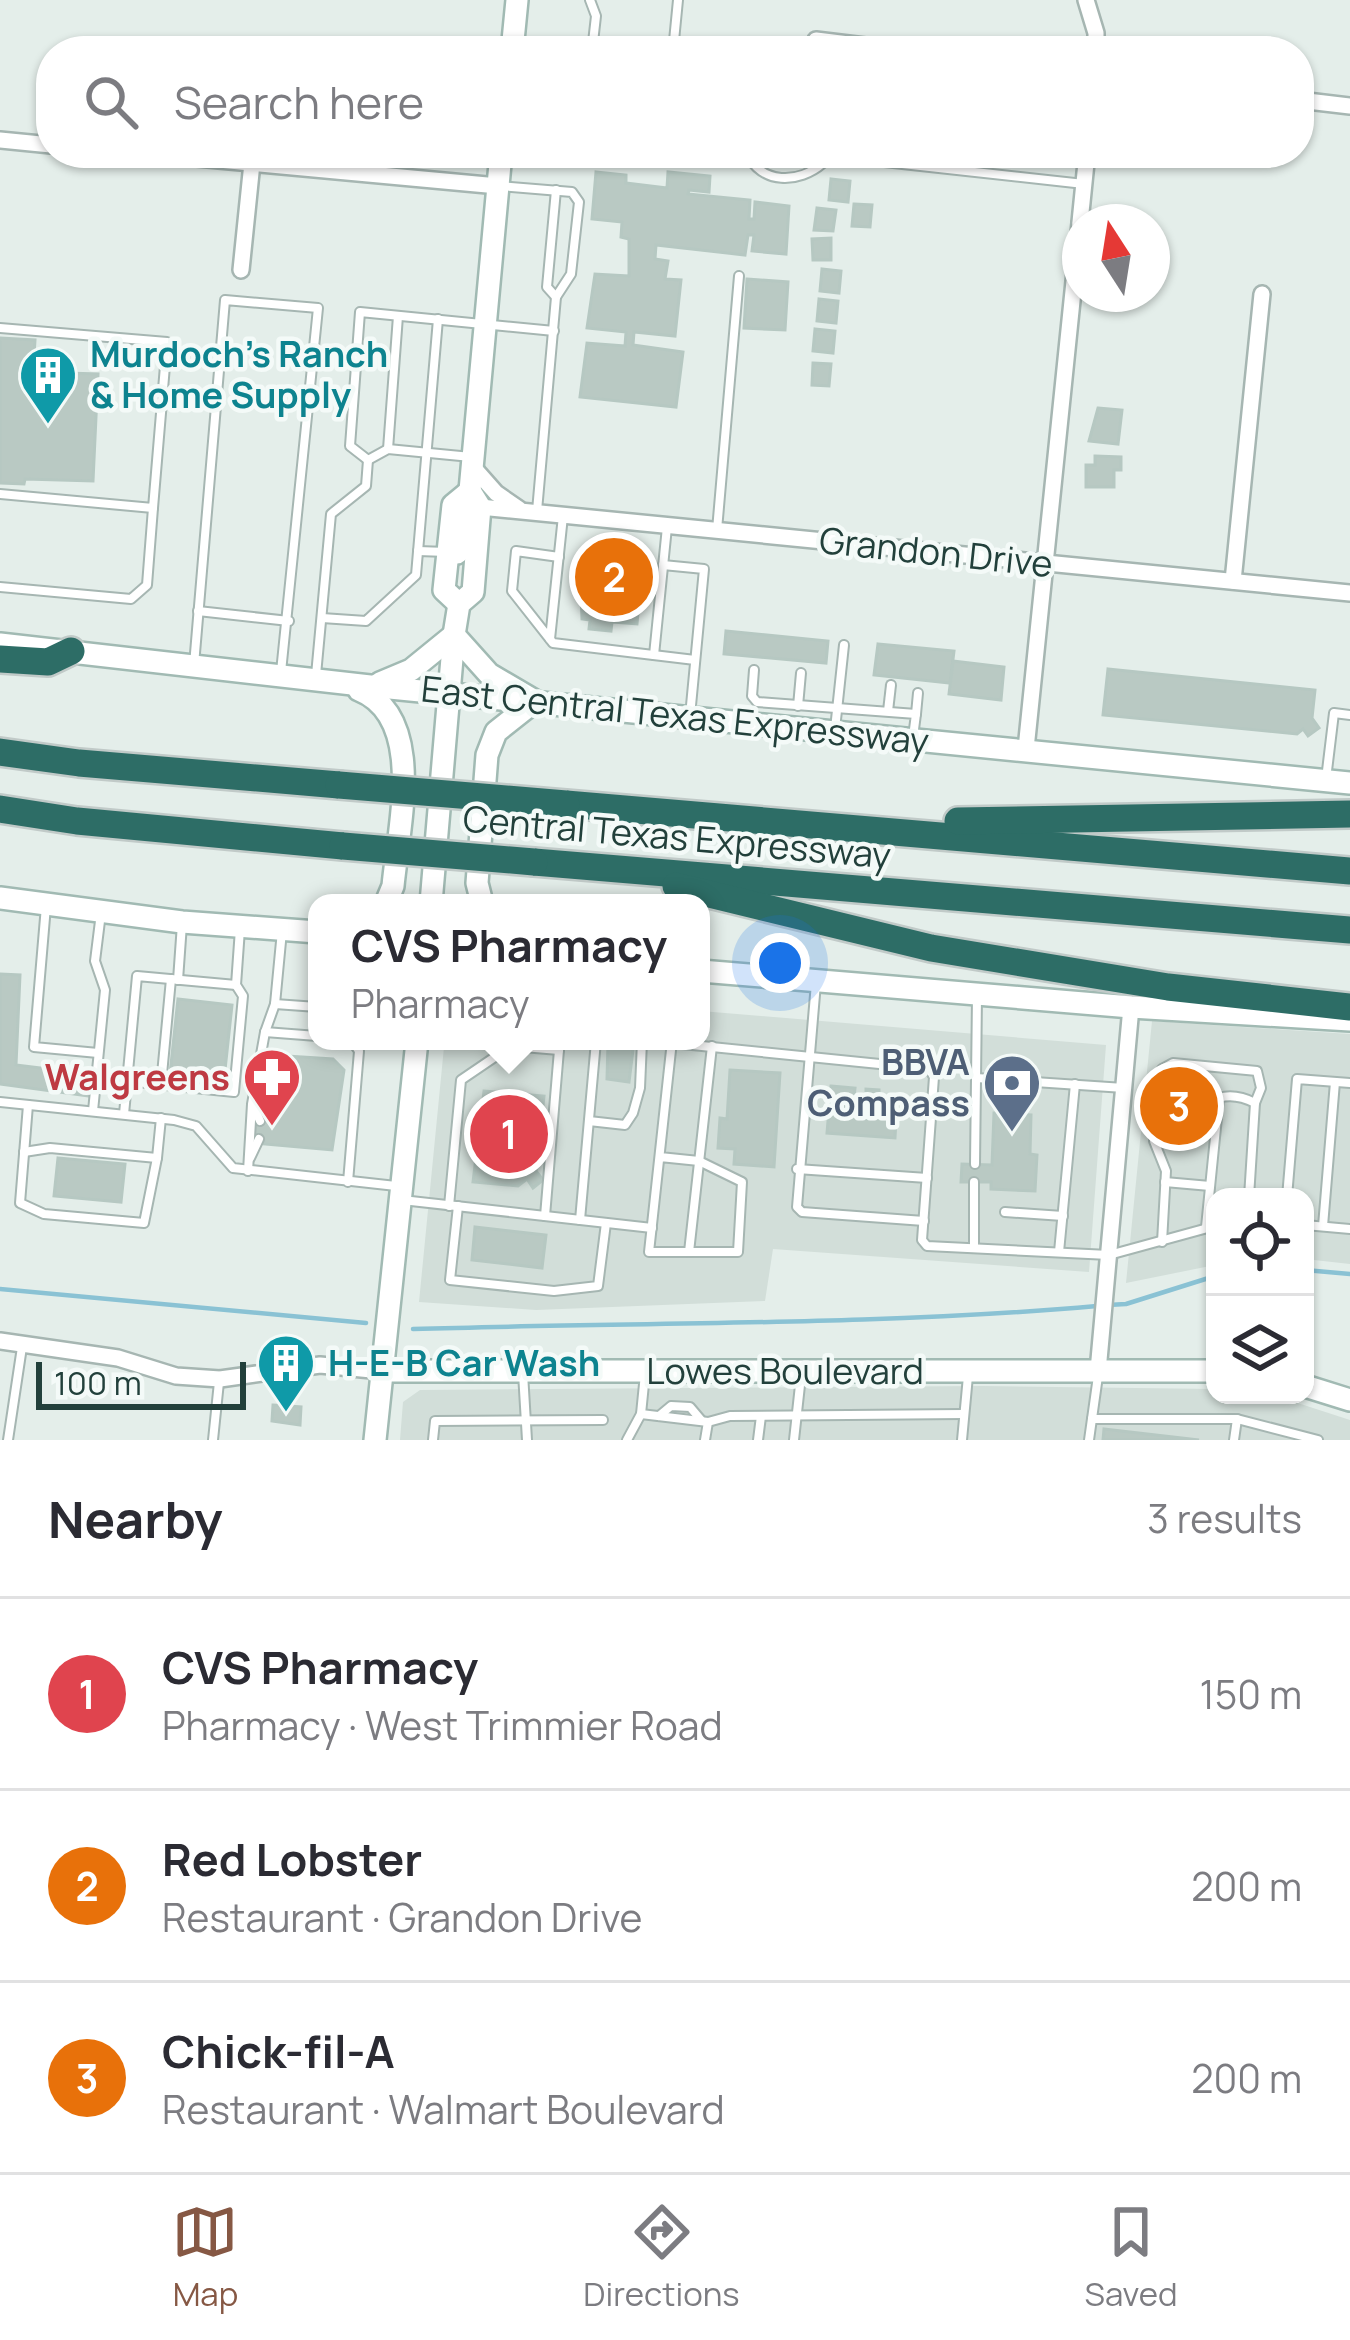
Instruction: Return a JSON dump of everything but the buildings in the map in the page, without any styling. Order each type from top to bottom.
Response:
[{"type":"highway","points":[[0,659],[48,662],[71,651]]},
{"type":"highway","name":"Central Texas Expressway","points":[[0,752],[79,763],[1350,871]]},
{"type":"highway","name":"Central Texas Expressway","points":[[0,809],[77,821],[343,846],[1350,930]]},
{"type":"highway","points":[[861,829],[889,821],[1350,814]]},
{"type":"highway","points":[[602,866],[931,948],[1168,987],[1350,1007]]},
{"type":"main road","points":[[513,36],[517,0]]},
{"type":"main road","points":[[432,894],[454,635],[459,604],[473,592],[474,462],[500,168]]},
{"type":"main road","points":[[459,604],[444,590],[453,506],[475,499]]},
{"type":"main road","points":[[370,686],[411,670],[454,635]]},
{"type":"main road","points":[[454,635],[489,674],[535,701],[496,732],[487,755],[480,894]]},
{"type":"main road","name":"East Central Texas Expressway","points":[[0,644],[690,716],[756,712],[836,720],[913,738],[1350,783]]},
{"type":"main road","points":[[327,680],[373,695],[398,731],[404,760],[390,894]]},
{"type":"main road","points":[[0,898],[182,922],[308,931]]},
{"type":"main road","points":[[710,972],[1350,1020]]},
{"type":"main road","points":[[375,1440],[416,1050]]},
{"type":"main road","name":"Lowes Boulevard","points":[[382,1371],[1206,1371]]},
{"type":"main road","points":[[1314,1389],[1350,1400]]},
{"type":"street","points":[[1085,0],[1096,36]]},
{"type":"street","points":[[1314,102],[1350,106]]},
{"type":"street","points":[[0,140],[36,144]]},
{"type":"street","points":[[241,270],[251,168]]},
{"type":"street","points":[[305,168],[498,186]]},
{"type":"street","points":[[1082,204],[1086,168]]},
{"type":"street","points":[[1233,581],[1262,294]]},
{"type":"street","points":[[1026,749],[1071,312]]},
{"type":"street","points":[[474,462],[496,493],[529,512]]},
{"type":"street","name":"Grandon Drive","points":[[475,499],[529,512],[1350,592]]},
{"type":"street","points":[[1098,1371],[1131,1007]]},
{"type":"street","name":"Lowes Boulevard","points":[[0,1341],[118,1358],[176,1376],[220,1379],[320,1365],[382,1371]]},
{"type":"lane","points":[[590,0],[596,16],[594,36]]},
{"type":"lane","points":[[675,36],[678,0]]},
{"type":"lane","points":[[756,168],[766,176],[793,179],[817,168]]},
{"type":"lane","points":[[940,168],[1084,184]]},
{"type":"lane","points":[[498,186],[572,192],[579,202],[571,274],[556,297],[529,512]]},
{"type":"lane","points":[[556,190],[548,287],[556,297]]},
{"type":"lane","points":[[717,530],[740,276]]},
{"type":"lane","points":[[194,666],[225,300],[318,308],[280,676]]},
{"type":"lane","points":[[368,460],[350,446],[360,312],[554,331]]},
{"type":"lane","points":[[388,449],[398,316]]},
{"type":"lane","points":[[322,619],[366,621],[416,575],[438,320]]},
{"type":"lane","points":[[0,328],[166,342],[147,585],[131,599],[0,586]]},
{"type":"lane","points":[[368,460],[388,449],[474,462]]},
{"type":"lane","points":[[327,680],[322,619],[331,514],[366,486],[368,460]]},
{"type":"lane","points":[[0,494],[152,508]]},
{"type":"lane","points":[[550,640],[563,515]]},
{"type":"lane","points":[[654,656],[667,525]]},
{"type":"lane","points":[[418,551],[448,553]]},
{"type":"lane","points":[[559,557],[516,551],[512,591],[550,640],[562,646],[695,659]]},
{"type":"lane","points":[[663,565],[704,568],[690,716]]},
{"type":"lane","points":[[198,611],[289,621]]},
{"type":"lane","points":[[836,720],[844,645]]},
{"type":"lane","points":[[754,670],[756,712],[798,706],[836,720],[888,711],[916,714]]},
{"type":"lane","points":[[798,706],[801,673]]},
{"type":"lane","points":[[888,711],[891,685]]},
{"type":"lane","points":[[913,738],[918,693]]},
{"type":"lane","points":[[1326,781],[1334,713],[1350,715]]},
{"type":"lane","points":[[46,904],[34,1047],[98,1053]]},
{"type":"lane","points":[[92,1112],[105,990],[94,962],[101,912]]},
{"type":"lane","points":[[161,1085],[182,922]]},
{"type":"lane","points":[[127,1082],[235,1092],[244,996],[236,985],[240,926]]},
{"type":"lane","points":[[248,1172],[252,1104],[275,1004],[282,929]]},
{"type":"lane","points":[[124,1115],[136,976],[236,985]]},
{"type":"lane","points":[[816,982],[794,1199],[802,1212],[924,1221]]},
{"type":"lane","points":[[975,1164],[977,994]]},
{"type":"lane","points":[[275,1004],[308,1006]]},
{"type":"lane","points":[[265,1032],[308,1035]]},
{"type":"lane","points":[[689,1252],[712,1046],[929,1069],[934,1077],[922,1240],[927,1246],[1109,1255],[1206,1229]]},
{"type":"lane","points":[[348,1182],[358,1050]]},
{"type":"lane","points":[[505,1050],[461,1080],[450,1280],[554,1291],[598,1286],[606,1223]]},
{"type":"lane","points":[[545,1216],[559,1050]]},
{"type":"lane","points":[[580,1220],[595,1050]]},
{"type":"lane","points":[[589,1121],[625,1125],[634,1113],[641,1050]]},
{"type":"lane","points":[[660,1157],[699,1161],[742,1182],[738,1252],[650,1252],[671,1050]]},
{"type":"lane","points":[[1162,1242],[1166,1172],[1154,1141],[1166,1064],[1258,1072],[1262,1088],[1255,1103],[1250,1188]]},
{"type":"lane","points":[[976,1078],[1124,1088]]},
{"type":"lane","points":[[1288,1188],[1297,1079],[1350,1083]]},
{"type":"lane","points":[[1322,1226],[1335,1082]]},
{"type":"lane","points":[[1059,1252],[1075,1084]]},
{"type":"lane","points":[[1165,1182],[1210,1186],[1219,1098],[1242,1096],[1255,1103]]},
{"type":"lane","points":[[0,1102],[196,1126],[233,1168],[248,1172],[348,1182],[454,1206],[652,1228]]},
{"type":"lane","points":[[252,1104],[260,1121]]},
{"type":"lane","points":[[28,1105],[20,1203],[44,1214],[144,1223],[158,1158],[160,1118]]},
{"type":"lane","points":[[249,1159],[259,1139]]},
{"type":"lane","points":[[24,1152],[50,1148],[158,1158]]},
{"type":"lane","points":[[797,1168],[927,1178]]},
{"type":"lane","points":[[974,1182],[974,1248]]},
{"type":"lane","points":[[1005,1211],[1063,1216]]},
{"type":"lane","points":[[1314,1226],[1350,1229]]},
{"type":"lane","points":[[8,1440],[23,1344]]},
{"type":"lane","points":[[523,1371],[527,1440]]},
{"type":"lane","points":[[628,1440],[641,1414],[645,1371]]},
{"type":"lane","points":[[794,1440],[802,1371]]},
{"type":"lane","points":[[962,1440],[968,1371]]},
{"type":"lane","points":[[1089,1440],[1098,1371]]},
{"type":"lane","points":[[213,1440],[220,1379]]},
{"type":"lane","points":[[641,1414],[705,1421],[730,1416],[964,1414]]},
{"type":"lane","points":[[758,1440],[761,1416]]},
{"type":"lane","points":[[1092,1419],[1237,1419],[1318,1440]]},
{"type":"lane","points":[[1234,1440],[1237,1419]]},
{"type":"lane","points":[[433,1440],[435,1421],[603,1420]]},
{"type":"lane","points":[[705,1421],[705,1440]]},
{"type":"shaded area","points":[[710,1012],[1106,1045],[1089,1272],[773,1249],[765,1301],[536,1310],[419,1302],[444,1050],[710,1050]]},
{"type":"shaded area","points":[[1152,1021],[1350,1034],[1350,1264],[1314,1260],[1314,1188],[1206,1188],[1206,1267],[1126,1283]]},
{"type":"shaded area","points":[[1206,1389],[1206,1404],[1301,1404],[1350,1420],[1350,1440],[400,1440],[403,1402],[420,1390]]},
{"type":"waterway","points":[[1314,1271],[1350,1274]]},
{"type":"waterway","points":[[1108,1305],[1126,1304],[1206,1279]]},
{"type":"waterway","points":[[0,1289],[366,1323]]},
{"type":"waterway","points":[[413,1329],[841,1320],[1097,1306]]},
{"type":"place","name":"Murdoch's Ranch & Home Supply","points":[[48,426]]},
{"type":"place","name":"Red Lobster","points":[[614,577]]},
{"type":"place","name":"Chick-fil-A","points":[[1179,1106]]},
{"type":"place","name":"Walgreens","points":[[272,1128]]},
{"type":"place","name":"CVS Pharmacy","points":[[509,1134]]},
{"type":"place","name":"BBVA Compass","points":[[1012,1134]]},
{"type":"place","name":"H-E-B Car Wash","points":[[286,1414]]}]
